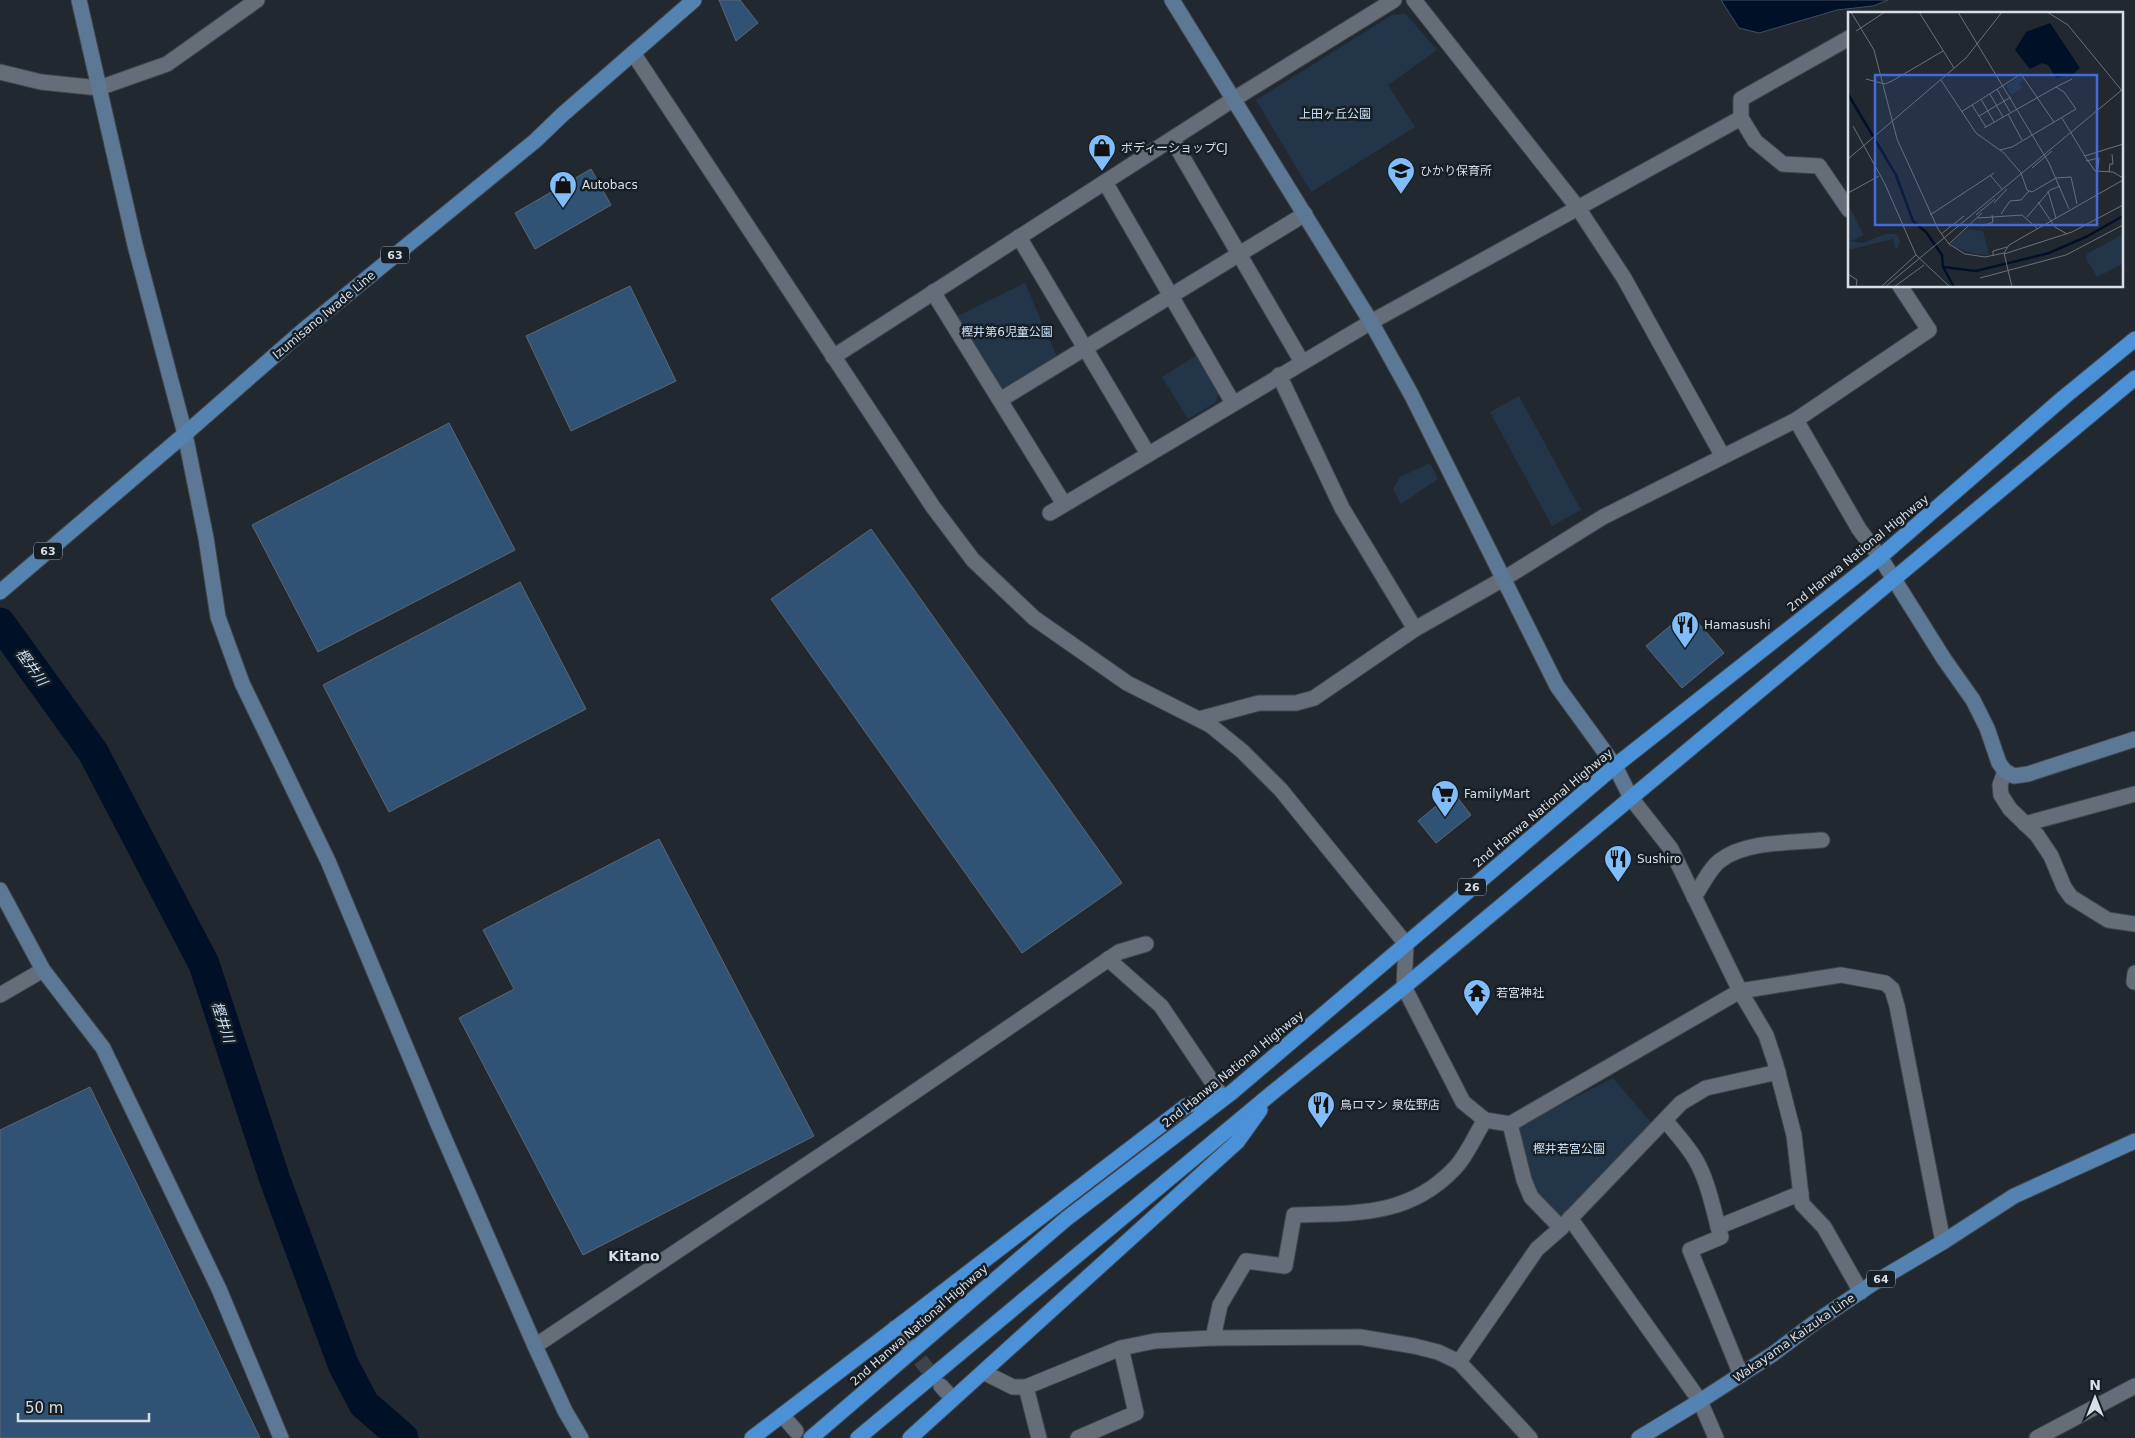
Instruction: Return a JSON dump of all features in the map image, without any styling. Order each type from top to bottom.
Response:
[{"type":"highway","name":"2nd Hanwa National Highway","points":[[811,1438],[1066,1219],[1226,1094],[1615,766],[1880,557],[2063,398],[2135,339]]},
{"type":"highway","name":"26","points":[[858,1438],[2135,378]]},
{"type":"highway","points":[[910,1438],[1237,1142],[1272,1093]]},
{"type":"highway","points":[[752,1438],[1186,1106],[1226,1094]]},
{"type":"main road","name":"Izumisano Iwade Line","points":[[0,592],[186,434],[306,328],[535,141],[694,0]]},
{"type":"main road","name":"Wakayama Kaizuka Line","points":[[1638,1438],[1700,1402],[1861,1292],[2014,1196],[2135,1141]]},
{"type":"street","points":[[79,0],[135,246],[186,434],[206,538],[218,618],[242,683],[328,861],[438,1124],[535,1346],[565,1411],[582,1438]]},
{"type":"street","points":[[0,72],[41,82],[99,88],[167,64],[256,0]]},
{"type":"street","points":[[1172,0],[1371,322],[1411,394],[1558,686],[1615,766],[1631,798],[1671,849],[1740,992],[1766,1035],[1778,1072],[1794,1135],[1802,1204],[1824,1228],[1861,1292]]},
{"type":"street","points":[[833,357],[1234,99],[1394,0]]},
{"type":"street","points":[[1414,0],[1578,208],[1624,278],[1722,456]]},
{"type":"street","points":[[1848,39],[1741,99],[1741,118],[1755,140],[1783,164],[1819,166],[1848,209]]},
{"type":"street","points":[[632,53],[933,507],[973,560],[1034,618],[1127,683],[1210,725],[1242,750],[1281,790],[1406,944],[1404,986],[1463,1102],[1485,1120],[1510,1124],[1740,992],[1841,975],[1885,983],[1892,989],[1897,1006],[1943,1242]]},
{"type":"street","points":[[1050,513],[1233,402],[1371,322],[1741,118]]},
{"type":"street","points":[[1172,139],[1302,362]]},
{"type":"street","points":[[1105,182],[1233,402]]},
{"type":"street","points":[[1000,400],[1305,214]]},
{"type":"street","points":[[1019,237],[1148,454]]},
{"type":"street","points":[[1199,719],[1258,703],[1296,702],[1314,698],[1415,629],[1505,578],[1603,517],[1796,420],[1929,330],[1901,288]]},
{"type":"street","points":[[933,292],[1064,504]]},
{"type":"street","points":[[1279,375],[1342,508],[1415,629]]},
{"type":"street","points":[[1796,420],[1859,529],[1894,577],[1944,659],[1973,700],[1987,728],[1999,763],[2005,771],[2014,776],[2028,774],[2135,739]]},
{"type":"street","points":[[2005,771],[2000,785],[2001,795],[2010,809],[2036,835],[2051,856],[2064,887],[2071,897],[2108,920],[2135,924]]},
{"type":"street","points":[[2025,824],[2135,794]]},
{"type":"street","points":[[1694,897],[1719,860],[1734,852],[1763,845],[1822,840]]},
{"type":"street","points":[[0,890],[43,970],[103,1048],[219,1289],[281,1438]]},
{"type":"street","points":[[535,1346],[866,1125],[1108,959],[1119,952],[1146,944]]},
{"type":"street","points":[[1108,959],[1161,1006],[1226,1094]]},
{"type":"street","points":[[0,995],[43,970]]},
{"type":"street","points":[[1459,1362],[1537,1249],[1565,1223],[1681,1103],[1706,1088],[1778,1072]]},
{"type":"street","points":[[1213,1338],[1220,1305],[1246,1261],[1286,1266],[1294,1215],[1368,1212],[1406,1203],[1433,1188],[1456,1167],[1485,1120]]},
{"type":"street","points":[[1665,1120],[1693,1156],[1705,1182],[1721,1236],[1690,1250],[1741,1375]]},
{"type":"street","points":[[1510,1124],[1524,1180],[1531,1197],[1565,1223],[1700,1402],[1716,1438]]},
{"type":"street","points":[[1718,1228],[1801,1193]]},
{"type":"street","points":[[895,1328],[906,1342]]},
{"type":"street","points":[[983,1372],[1013,1386],[1026,1387],[1121,1348],[1155,1341],[1213,1338],[1360,1337],[1438,1352],[1459,1362],[1530,1438]]},
{"type":"street","points":[[1078,1438],[1136,1413],[1121,1348]]},
{"type":"street","points":[[941,1386],[953,1399]]},
{"type":"street","points":[[2037,1438],[2135,1386]]},
{"type":"street","points":[[1026,1387],[1039,1438]]},
{"type":"street","points":[[782,1415],[796,1431]]},
{"type":"green space","name":"上田ヶ丘公園","points":[[1406,14],[1437,50],[1388,85],[1415,127],[1311,192],[1256,100],[1392,15]]},
{"type":"green space","name":"樫井第6児童公園","points":[[1025,283],[1057,357],[1002,393],[955,317]]},
{"type":"green space","points":[[1197,355],[1219,391],[1216,402],[1188,419],[1162,377]]},
{"type":"green space","points":[[1519,396],[1581,510],[1552,526],[1490,412]]},
{"type":"green space","points":[[1430,463],[1438,479],[1401,504],[1393,489],[1400,477]]},
{"type":"green space","name":"樫井若宮公園","points":[[1613,1078],[1653,1125],[1561,1218],[1533,1192],[1519,1126]]},
{"type":"shaded area","points":[[1721,0],[1888,0],[1873,6],[1837,10],[1759,33],[1739,28]]},
{"type":"building","points":[[719,0],[740,0],[758,23],[736,41]]},
{"type":"building","name":"Autobacs","points":[[591,169],[611,205],[535,249],[515,213]]},
{"type":"building","points":[[630,286],[676,381],[571,431],[526,336]]},
{"type":"building","points":[[449,423],[515,550],[318,652],[252,525]]},
{"type":"building","points":[[871,529],[1122,883],[1022,953],[771,599]]},
{"type":"building","points":[[520,582],[586,709],[389,812],[323,685]]},
{"type":"building","name":"Hamasushi","points":[[1688,611],[1724,653],[1682,688],[1646,646]]},
{"type":"building","name":"FamilyMart","points":[[1453,792],[1471,815],[1436,843],[1418,821]]},
{"type":"building","points":[[659,839],[814,1136],[583,1255],[459,1018],[514,989],[483,930]]},
{"type":"building","points":[[90,1087],[260,1438],[0,1438],[0,1130]]},
{"type":"waterway","name":"樫井川","points":[[0,623],[93,752],[204,964],[275,1180],[343,1364],[364,1404],[403,1438]]},
{"type":"tunnel","points":[[906,1342],[940,1385]]},
{"type":"place","name":"ボディーショップCJ","points":[[1102,172]]},
{"type":"place","name":"ひかり保育所","points":[[1401,195]]},
{"type":"place","name":"Autobacs","points":[[563,209]]},
{"type":"place","name":"Hamasushi","points":[[1685,649]]},
{"type":"place","name":"FamilyMart","points":[[1445,818]]},
{"type":"place","name":"Sushiro","points":[[1618,883]]},
{"type":"place","name":"若宮神社","points":[[1477,1017]]},
{"type":"place","name":"鳥ロマン 泉佐野店","points":[[1321,1129]]},
{"type":"district","name":"Kitano","points":[[634,1256]]}]
